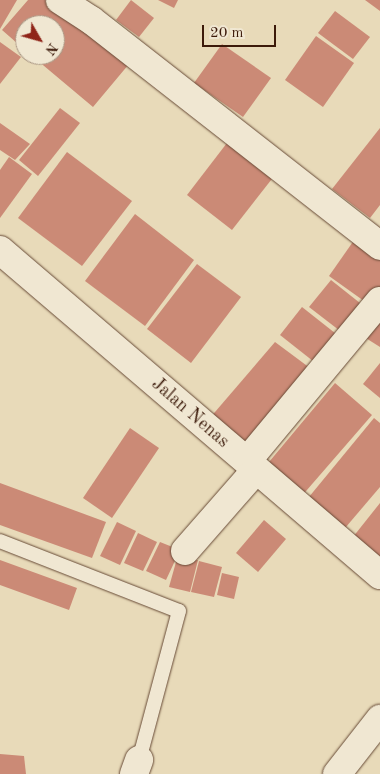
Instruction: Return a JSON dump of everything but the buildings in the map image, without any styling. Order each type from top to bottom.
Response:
[{"type":"street","points":[[60,0],[95,10],[380,246]]},
{"type":"street","name":"Jalan Nenas","points":[[0,250],[380,575]]},
{"type":"street","points":[[185,552],[380,301]]},
{"type":"street","points":[[337,774],[380,719]]},
{"type":"lane","points":[[0,541],[179,612],[136,767]]}]
